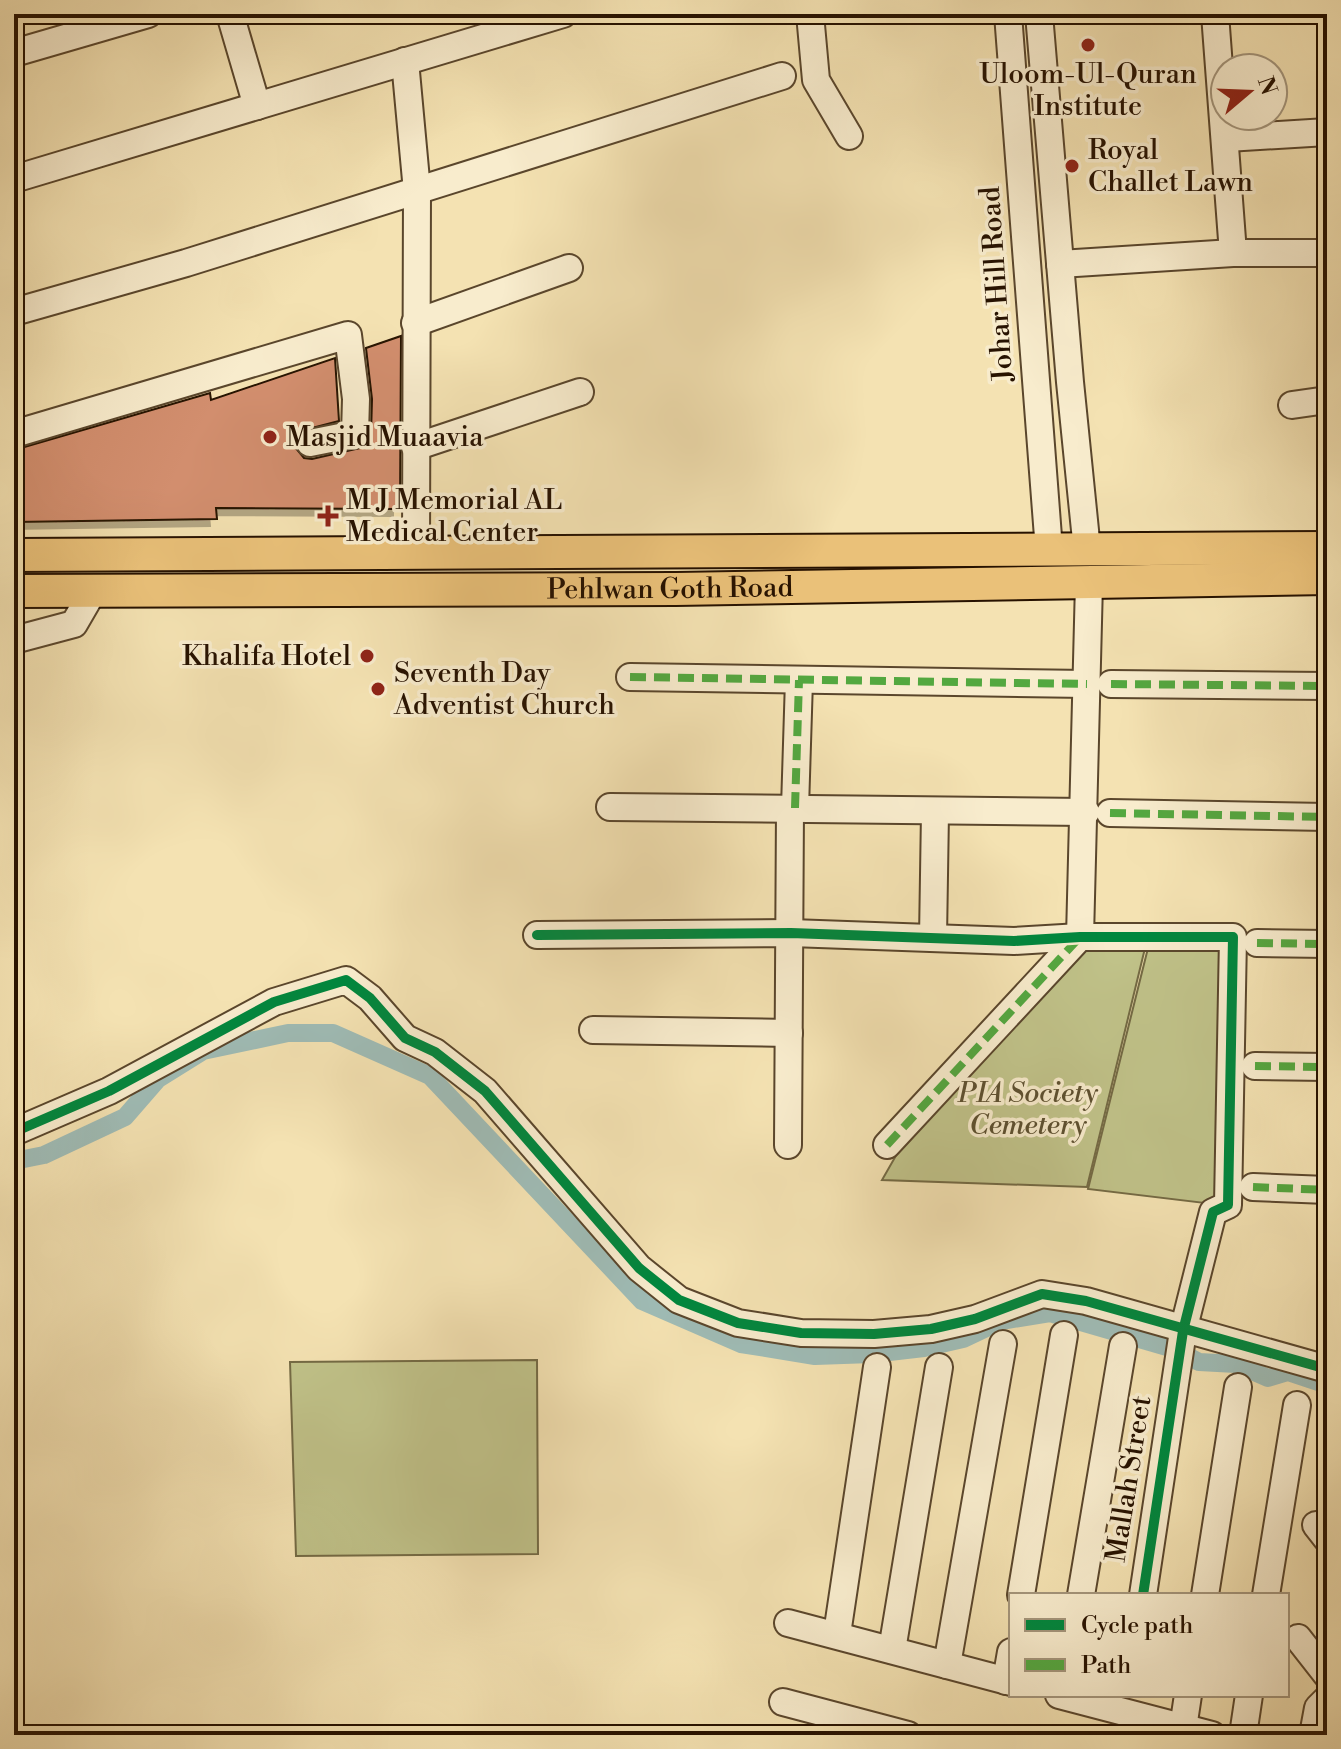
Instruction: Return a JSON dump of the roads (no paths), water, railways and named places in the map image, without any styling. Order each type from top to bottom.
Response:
[{"type":"main road","name":"Pehlwan Goth Road","points":[[14,591],[676,589],[940,582],[1089,583],[1199,564],[1327,548]]},
{"type":"main road","points":[[940,582],[941,549]]},
{"type":"main road","name":"Pehlwan Goth Road","points":[[14,555],[1087,550],[1327,578]]},
{"type":"main road","points":[[385,588],[402,551]]},
{"type":"main road","points":[[185,554],[186,591]]},
{"type":"street","points":[[14,53],[148,14]]},
{"type":"street","points":[[230,14],[257,106]]},
{"type":"street","points":[[14,179],[563,14]]},
{"type":"street","points":[[810,14],[816,80],[849,136]]},
{"type":"street","name":"Johar Hill Road","points":[[1008,14],[1049,550]]},
{"type":"street","points":[[1039,14],[1087,550]]},
{"type":"street","points":[[1222,15],[1233,253]]},
{"type":"street","points":[[402,551],[415,447],[417,191],[405,61]]},
{"type":"street","points":[[14,312],[417,191],[782,76]]},
{"type":"street","points":[[1227,138],[1327,132]]},
{"type":"street","points":[[1060,264],[1233,253],[1327,253]]},
{"type":"street","points":[[415,323],[569,268]]},
{"type":"street","points":[[14,434],[348,335],[356,399],[355,434],[310,443]]},
{"type":"street","points":[[415,447],[580,392]]},
{"type":"street","points":[[1292,405],[1327,400]]},
{"type":"street","points":[[887,1145],[1080,937],[1098,813],[1099,684],[1089,583]]},
{"type":"street","points":[[14,640],[74,624],[92,593]]},
{"type":"street","points":[[630,677],[1327,686]]},
{"type":"street","points":[[788,1145],[792,808],[799,680]]},
{"type":"street","points":[[610,807],[1327,817]]},
{"type":"street","points":[[933,938],[935,812]]},
{"type":"street","points":[[537,935],[791,933],[1014,941],[1080,937]]},
{"type":"street","name":"Mallah Street","points":[[1080,937],[1233,937],[1228,1205],[1213,1212],[1182,1338],[1143,1593]]},
{"type":"street","points":[[1257,943],[1327,944]]},
{"type":"street","points":[[14,1132],[109,1091],[274,1002],[346,980],[370,998],[405,1038],[435,1052],[485,1091],[639,1268],[679,1300],[738,1323],[801,1333],[874,1334],[931,1329],[975,1319],[1042,1294],[1086,1301],[1182,1338],[1327,1369]]},
{"type":"street","points":[[593,1030],[789,1033]]},
{"type":"street","points":[[1255,1066],[1327,1067]]},
{"type":"street","points":[[1253,1187],[1327,1190]]},
{"type":"street","points":[[1021,1593],[1064,1335]]},
{"type":"street","points":[[947,1665],[1003,1344]]},
{"type":"street","points":[[1081,1593],[1123,1346]]},
{"type":"street","points":[[837,1634],[877,1367]]},
{"type":"street","points":[[892,1650],[939,1367]]},
{"type":"street","points":[[1205,1593],[1238,1387]]},
{"type":"street","points":[[1266,1593],[1297,1405]]},
{"type":"street","points":[[788,1623],[1009,1682]]},
{"type":"street","points":[[1298,1638],[1327,1675]]},
{"type":"street","points":[[1066,1697],[1198,1732],[1189,1697]]},
{"type":"street","points":[[1243,1735],[1249,1697]]},
{"type":"street","points":[[1313,1735],[1318,1708],[1327,1699]]},
{"type":"street","points":[[783,1702],[908,1735]]},
{"type":"waterway","points":[[14,1161],[44,1155],[125,1117],[158,1079],[203,1051],[288,1033],[333,1033],[430,1076],[642,1301],[741,1344],[815,1356],[872,1354],[924,1348],[963,1339],[1001,1321],[1050,1313],[1174,1349],[1199,1362],[1236,1364],[1268,1378],[1288,1372],[1327,1385]]},
{"type":"place","name":"Uloom-Ul-Quran Institute","points":[[1088,45]]},
{"type":"place","name":"Royal Challet Lawn","points":[[1072,166]]},
{"type":"place","name":"Masjid Muaavia","points":[[270,437]]},
{"type":"place","name":"M J Memorial AL Medical Center","points":[[328,516]]},
{"type":"place","name":"Khalifa Hotel","points":[[367,656]]},
{"type":"place","name":"Seventh Day Adventist Church","points":[[378,689]]},
{"type":"park label","name":"PIA Society Cemetery","points":[[1028,1109]]}]
